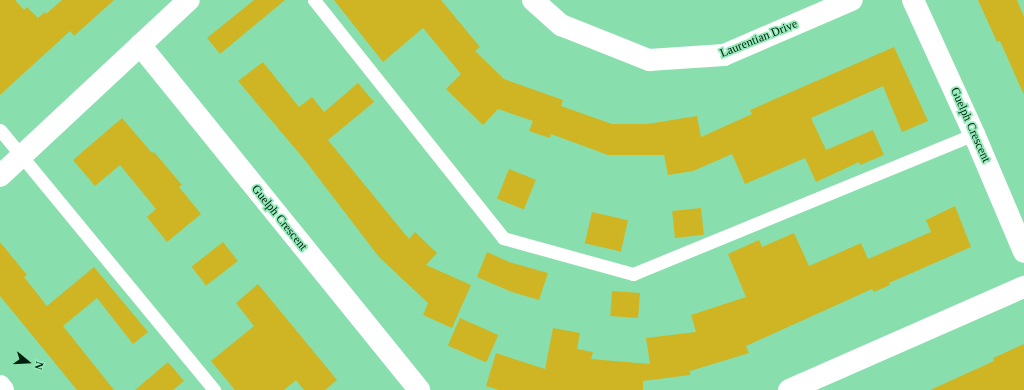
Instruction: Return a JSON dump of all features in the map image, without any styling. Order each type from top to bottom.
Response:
[{"type":"street","points":[[0,176],[189,0]]},
{"type":"street","name":"Laurentian Drive","points":[[533,0],[561,25],[649,60],[724,55],[852,0]]},
{"type":"street","name":"Guelph Crescent","points":[[913,0],[974,134],[1024,252]]},
{"type":"street","name":"Guelph Crescent","points":[[140,44],[419,390]]},
{"type":"street","points":[[789,390],[1024,287]]},
{"type":"street","points":[[0,386],[4,390]]},
{"type":"lane","points":[[314,0],[502,238],[633,274],[974,134]]},
{"type":"lane","points":[[0,130],[214,390]]},
{"type":"building","points":[[0,0],[15,0],[24,10],[27,7],[38,18],[45,12],[46,14],[62,0],[114,0],[74,36],[70,31],[0,95]]},
{"type":"building","points":[[254,0],[285,0],[220,54],[207,38]]},
{"type":"building","points":[[334,0],[441,0],[480,47],[475,51],[504,79],[563,100],[561,106],[612,124],[647,124],[697,116],[701,137],[752,114],[750,110],[894,47],[928,121],[902,132],[883,86],[811,118],[826,150],[873,130],[884,155],[860,165],[859,162],[816,182],[805,158],[745,184],[732,154],[693,171],[668,175],[664,155],[608,155],[551,134],[550,138],[529,131],[533,121],[498,109],[483,125],[446,89],[461,74],[423,28],[383,62]]},
{"type":"building","points":[[978,0],[1017,0],[1024,17],[1024,95],[1000,41],[997,42]]},
{"type":"building","points":[[263,62],[299,107],[312,97],[324,112],[358,83],[374,102],[328,140],[409,239],[415,232],[437,253],[426,265],[471,285],[452,328],[423,315],[428,303],[379,257],[304,159],[238,81]]},
{"type":"building","points":[[122,118],[182,185],[179,187],[201,214],[167,242],[147,217],[156,209],[120,165],[95,186],[73,160]]},
{"type":"building","points":[[509,169],[536,180],[524,210],[497,199]]},
{"type":"building","points":[[955,206],[971,247],[889,283],[890,285],[874,292],[872,289],[746,346],[749,353],[690,371],[690,375],[643,381],[643,390],[499,390],[486,386],[496,353],[545,369],[553,328],[580,333],[577,349],[593,352],[591,359],[650,364],[646,338],[696,332],[691,315],[746,297],[728,254],[759,240],[762,247],[794,233],[809,266],[861,243],[868,259],[931,232],[926,220]]},
{"type":"building","points":[[701,208],[704,235],[675,238],[672,211]]},
{"type":"building","points":[[592,212],[628,220],[621,252],[585,243]]},
{"type":"building","points":[[0,242],[27,275],[24,277],[47,306],[94,267],[148,332],[133,344],[97,298],[63,326],[114,390],[77,390],[0,296]]},
{"type":"building","points":[[223,242],[238,261],[206,286],[191,267]]},
{"type":"building","points":[[487,252],[509,262],[548,273],[539,300],[512,292],[477,277]]},
{"type":"building","points":[[258,284],[337,380],[325,390],[304,390],[296,380],[284,390],[235,390],[211,361],[254,326],[236,303]]},
{"type":"building","points":[[612,291],[640,293],[638,318],[610,316]]},
{"type":"building","points":[[460,318],[498,335],[486,362],[448,345]]},
{"type":"building","points":[[1024,344],[1024,390],[930,390],[994,361],[993,358]]},
{"type":"building","points":[[168,362],[184,381],[173,390],[135,390]]}]
